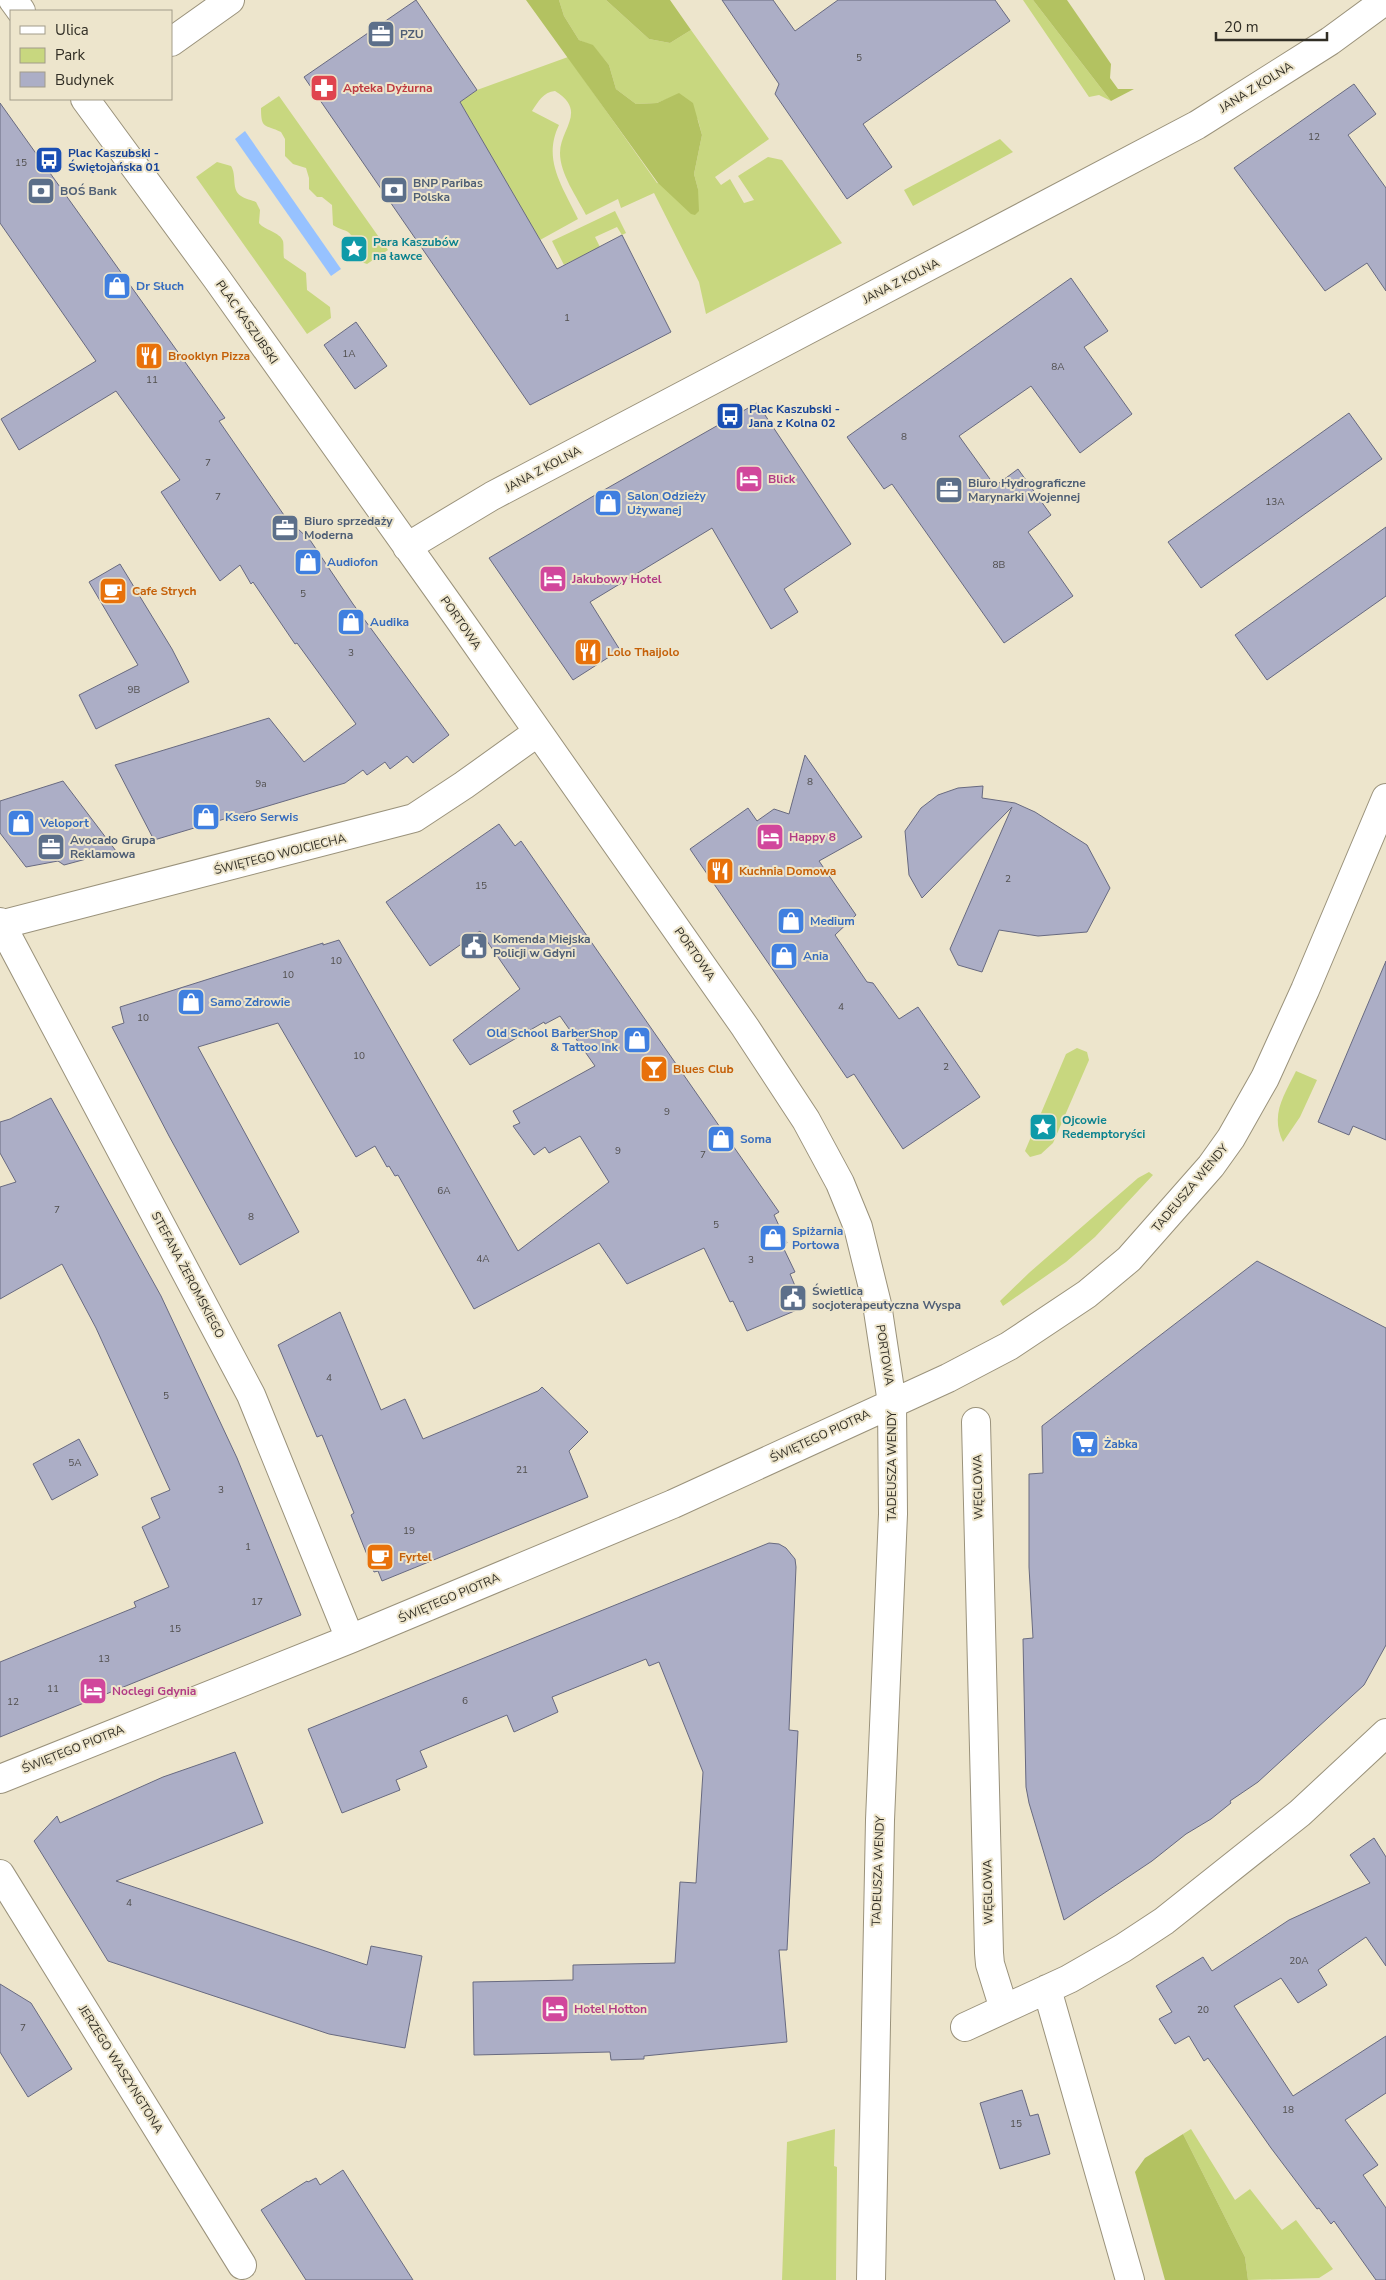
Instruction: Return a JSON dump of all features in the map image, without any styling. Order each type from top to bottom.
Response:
[{"type":"street","points":[[13,0],[21,10]]},
{"type":"street","points":[[172,41],[230,0]]},
{"type":"street","name":"JANA Z KOLNA","points":[[407,547],[492,496],[1197,125],[1330,41],[1386,0]]},
{"type":"street","name":"PLAC KASZUBSKI","points":[[88,100],[407,547]]},
{"type":"street","name":"PORTOWA","points":[[407,547],[745,1027],[806,1120],[840,1183],[858,1227],[877,1304],[892,1403]]},
{"type":"street","name":"ŚWIĘTEGO WOJCIECHA","points":[[1,924],[414,818],[538,732]]},
{"type":"street","name":"TADEUSZA WENDY","points":[[872,2280],[880,1820],[893,1514],[892,1403],[921,1391],[1009,1346],[1087,1294],[1128,1259],[1211,1166],[1231,1138],[1265,1078],[1305,990],[1386,798]]},
{"type":"street","name":"STEFANA ŻEROMSKIEGO","points":[[1,924],[251,1395],[350,1639]]},
{"type":"street","name":"ŚWIĘTEGO PIOTRA","points":[[0,1779],[350,1639],[628,1524],[892,1403]]},
{"type":"street","name":"WĘGLOWA","points":[[976,1422],[989,1954],[990,1964],[1004,2009]]},
{"type":"street","points":[[965,2027],[1069,1979],[1123,1948],[1193,1899],[1300,1813],[1386,1733]]},
{"type":"street","name":"JERZEGO WASZYNGTONA","points":[[0,1874],[242,2265]]},
{"type":"street","points":[[1047,1989],[1130,2280]]},
{"type":"green space","points":[[526,0],[559,0],[564,16],[579,40],[593,45],[609,65],[616,89],[636,104],[657,103],[679,93],[693,103],[702,135],[694,174],[698,189],[699,211],[695,215],[691,214],[658,183]]},
{"type":"green space","points":[[559,0],[606,0],[649,39],[670,43],[691,30],[769,139],[715,177],[721,185],[730,179],[744,203],[754,200],[738,176],[768,157],[782,160],[842,243],[706,314],[699,282],[654,193],[621,208],[618,199],[586,215],[566,177],[561,161],[561,144],[571,113],[570,106],[565,98],[555,91],[544,95],[532,111],[559,125],[554,138],[553,150],[556,173],[578,219],[540,240],[460,102],[477,90],[568,57],[657,183],[698,189],[694,174],[702,135],[698,120],[679,94],[657,103],[636,104],[616,89],[609,65],[593,46],[579,40],[564,16]]},
{"type":"green space","points":[[606,0],[670,0],[691,30],[670,43],[649,39]]},
{"type":"green space","points":[[1023,0],[1033,0],[1111,101],[1099,95],[1089,97]]},
{"type":"green space","points":[[1033,0],[1067,0],[1111,64],[1110,78],[1118,89],[1134,89],[1111,101]]},
{"type":"green space","points":[[279,96],[388,250],[367,264],[356,255],[354,239],[349,233],[333,225],[332,205],[322,197],[317,197],[309,189],[309,178],[306,168],[293,164],[285,156],[285,139],[281,132],[263,123],[261,108]]},
{"type":"green space","points":[[1000,139],[1013,152],[913,206],[904,190]]},
{"type":"green space","points":[[217,162],[231,166],[236,190],[244,198],[256,202],[260,210],[259,223],[281,238],[283,241],[284,258],[306,273],[307,290],[330,307],[331,318],[307,334],[196,177]]},
{"type":"green space","points":[[615,211],[626,233],[622,235],[617,227],[595,237],[600,247],[564,265],[552,241]]},
{"type":"green space","points":[[1077,1048],[1087,1052],[1089,1060],[1053,1143],[1041,1154],[1030,1157],[1025,1151],[1066,1054]]},
{"type":"green space","points":[[1296,1071],[1317,1080],[1300,1117],[1283,1142],[1279,1132],[1278,1114],[1283,1097]]},
{"type":"green space","points":[[1149,1172],[1153,1175],[1095,1237],[1066,1262],[1003,1306],[1000,1301],[1030,1272],[1138,1178]]},
{"type":"green space","points":[[835,2129],[834,2166],[837,2167],[836,2280],[782,2280],[787,2142]]},
{"type":"green space","points":[[1191,2129],[1235,2200],[1250,2189],[1282,2230],[1296,2220],[1333,2269],[1319,2278],[1248,2280],[1245,2257],[1183,2134]]},
{"type":"green space","points":[[1183,2134],[1245,2257],[1248,2280],[1165,2280],[1135,2172],[1145,2158]]},
{"type":"water","points":[[245,131],[341,269],[331,276],[235,139]]},
{"type":"building","points":[[416,0],[477,90],[460,102],[557,269],[622,235],[671,332],[530,405],[304,77]]},
{"type":"building","points":[[722,0],[773,0],[795,31],[838,0],[995,0],[1010,21],[863,124],[892,167],[847,199],[775,94],[779,84]]},
{"type":"building","points":[[1354,84],[1376,114],[1348,135],[1386,188],[1386,291],[1367,263],[1325,291],[1234,168]]},
{"type":"building","points":[[0,103],[225,418],[219,421],[286,518],[310,540],[353,604],[449,735],[413,763],[407,756],[390,769],[385,762],[367,775],[363,770],[345,783],[154,840],[115,765],[269,718],[304,762],[356,724],[297,643],[295,644],[253,582],[251,584],[240,565],[220,581],[161,492],[180,480],[116,391],[19,450],[1,419],[96,361],[0,223]]},
{"type":"building","points":[[1071,278],[1108,331],[1084,347],[1132,414],[1080,453],[1031,386],[959,436],[995,486],[1018,469],[1051,515],[1028,532],[1073,596],[1004,643],[892,484],[884,489],[847,437]]},
{"type":"building","points":[[356,322],[387,366],[355,389],[324,345]]},
{"type":"building","points":[[757,403],[851,544],[784,589],[798,612],[771,629],[712,528],[590,602],[620,650],[573,680],[489,558]]},
{"type":"building","points":[[1349,413],[1382,459],[1201,588],[1168,542]]},
{"type":"building","points":[[1386,527],[1386,596],[1267,680],[1235,635]]},
{"type":"building","points":[[120,564],[172,649],[189,682],[96,729],[79,695],[138,665],[89,582]]},
{"type":"building","points":[[805,755],[862,837],[819,861],[856,915],[835,935],[867,982],[873,983],[899,1019],[918,1007],[980,1097],[903,1149],[854,1074],[847,1078],[690,849],[748,808],[757,821],[774,809],[789,814]]},
{"type":"building","points":[[63,781],[116,851],[64,865],[58,861],[26,867],[0,833],[0,801]]},
{"type":"building","points":[[983,786],[982,798],[1015,803],[1035,812],[1087,845],[1110,888],[1087,932],[1038,936],[999,930],[982,972],[958,965],[950,949],[1012,807],[922,898],[909,875],[905,831],[921,808],[938,795],[958,788]]},
{"type":"building","points":[[499,824],[515,846],[521,841],[779,1212],[774,1215],[787,1243],[782,1245],[795,1272],[790,1274],[804,1307],[747,1331],[733,1301],[730,1302],[704,1248],[627,1284],[599,1243],[474,1309],[398,1175],[395,1176],[389,1166],[387,1167],[375,1146],[356,1157],[278,1023],[198,1047],[299,1232],[240,1265],[112,1027],[124,1023],[120,1007],[323,943],[323,945],[339,940],[518,1251],[609,1182],[580,1136],[549,1153],[545,1147],[534,1155],[513,1126],[520,1123],[513,1111],[595,1066],[560,1016],[545,1024],[544,1022],[470,1065],[453,1040],[520,989],[480,931],[430,966],[386,902]]},
{"type":"building","points":[[1386,961],[1386,1140],[1353,1126],[1349,1135],[1318,1122]]},
{"type":"building","points":[[51,1098],[161,1296],[237,1458],[301,1615],[0,1737],[0,1662],[136,1607],[134,1602],[169,1587],[142,1527],[160,1518],[151,1498],[170,1490],[96,1328],[62,1264],[0,1299],[0,1187],[16,1182],[0,1153],[0,1122],[10,1119]]},
{"type":"building","points":[[1257,1261],[1386,1328],[1386,1645],[1364,1685],[1258,1782],[1230,1801],[1231,1803],[1211,1819],[1186,1834],[1152,1861],[1064,1920],[1029,1803],[1026,1787],[1023,1639],[1033,1638],[1029,1567],[1029,1474],[1043,1473],[1042,1426]]},
{"type":"building","points":[[340,1312],[381,1410],[405,1399],[423,1439],[538,1391],[542,1387],[588,1432],[569,1451],[588,1497],[382,1581],[378,1571],[374,1572],[351,1515],[354,1513],[322,1435],[317,1437],[278,1345]]},
{"type":"building","points":[[79,1439],[98,1475],[52,1500],[33,1464]]},
{"type":"building","points":[[769,1543],[779,1544],[786,1548],[795,1559],[796,1567],[789,1730],[798,1731],[787,1950],[779,1950],[787,2042],[644,2056],[644,2059],[611,2060],[610,2052],[474,2055],[473,1982],[573,1980],[573,1965],[675,1963],[680,1882],[696,1883],[703,1772],[659,1662],[649,1666],[646,1659],[552,1697],[558,1712],[514,1732],[507,1715],[420,1751],[427,1767],[396,1780],[400,1790],[342,1813],[308,1729]]},
{"type":"building","points":[[235,1752],[263,1823],[116,1881],[367,1965],[371,1946],[422,1956],[405,2048],[329,2034],[108,1961],[34,1841],[57,1816],[60,1823],[163,1777]]},
{"type":"building","points":[[1374,1838],[1386,1857],[1386,1966],[1366,1937],[1318,1970],[1327,1985],[1298,2003],[1281,1978],[1234,2006],[1293,2096],[1386,2036],[1386,2093],[1345,2120],[1378,2165],[1363,2175],[1386,2208],[1386,2280],[1376,2280],[1334,2221],[1331,2224],[1319,2208],[1317,2209],[1271,2148],[1208,2058],[1204,2061],[1189,2036],[1175,2044],[1159,2019],[1172,2012],[1156,1986],[1203,1957],[1212,1971],[1289,1920],[1370,1883],[1350,1855]]},
{"type":"building","points":[[0,1984],[31,2003],[72,2069],[28,2097],[0,2052]]},
{"type":"building","points":[[1022,2090],[1030,2116],[1038,2114],[1050,2154],[1000,2169],[980,2103]]},
{"type":"building","points":[[343,2170],[413,2280],[306,2280],[261,2210],[307,2181],[316,2178],[320,2185]]},
{"type":"place","name":"PZU","points":[[381,34]]},
{"type":"place","name":"Apteka Dyżurna","points":[[324,88]]},
{"type":"place","name":"Plac Kaszubski - Świętojańska 01","points":[[49,160]]},
{"type":"place","name":"BNP Paribas Polska","points":[[394,190]]},
{"type":"place","name":"BOŚ Bank","points":[[41,191]]},
{"type":"place","name":"Para Kaszubów na ławce","points":[[354,249]]},
{"type":"place","name":"Dr Słuch","points":[[117,286]]},
{"type":"place","name":"Brooklyn Pizza","points":[[149,356]]},
{"type":"place","name":"Plac Kaszubski - Jana z Kolna 02","points":[[730,416]]},
{"type":"place","name":"Blick","points":[[749,479]]},
{"type":"place","name":"Biuro Hydrograficzne Marynarki Wojennej","points":[[949,490]]},
{"type":"place","name":"Salon Odzieży Używanej","points":[[608,503]]},
{"type":"place","name":"Biuro sprzedaży Moderna","points":[[285,528]]},
{"type":"place","name":"Audiofon","points":[[308,562]]},
{"type":"place","name":"Jakubowy Hotel","points":[[553,579]]},
{"type":"place","name":"Cafe Strych","points":[[113,591]]},
{"type":"place","name":"Audika","points":[[351,622]]},
{"type":"place","name":"Lolo Thaijolo","points":[[588,652]]},
{"type":"place","name":"Ksero Serwis","points":[[206,817]]},
{"type":"place","name":"Veloport","points":[[21,823]]},
{"type":"place","name":"Happy 8","points":[[770,837]]},
{"type":"place","name":"Avocado Grupa Reklamowa","points":[[51,847]]},
{"type":"place","name":"Kuchnia Domowa","points":[[720,871]]},
{"type":"place","name":"Medium","points":[[791,921]]},
{"type":"place","name":"Komenda Miejska Policji w Gdyni","points":[[474,946]]},
{"type":"place","name":"Ania","points":[[784,956]]},
{"type":"place","name":"Samo Zdrowie","points":[[191,1002]]},
{"type":"place","name":"Old School BarberShop & Tattoo Ink","points":[[637,1040]]},
{"type":"place","name":"Blues Club","points":[[654,1069]]},
{"type":"place","name":"Ojcowie Redemptoryści","points":[[1043,1127]]},
{"type":"place","name":"Soma","points":[[721,1139]]},
{"type":"place","name":"Spiżarnia Portowa","points":[[773,1238]]},
{"type":"place","name":"Świetlica socjoterapeutyczna Wyspa","points":[[793,1298]]},
{"type":"place","name":"Żabka","points":[[1085,1444]]},
{"type":"place","name":"Fyrtel","points":[[380,1557]]},
{"type":"place","name":"Noclegi Gdynia","points":[[93,1691]]},
{"type":"place","name":"Hotel Hotton","points":[[555,2009]]}]
